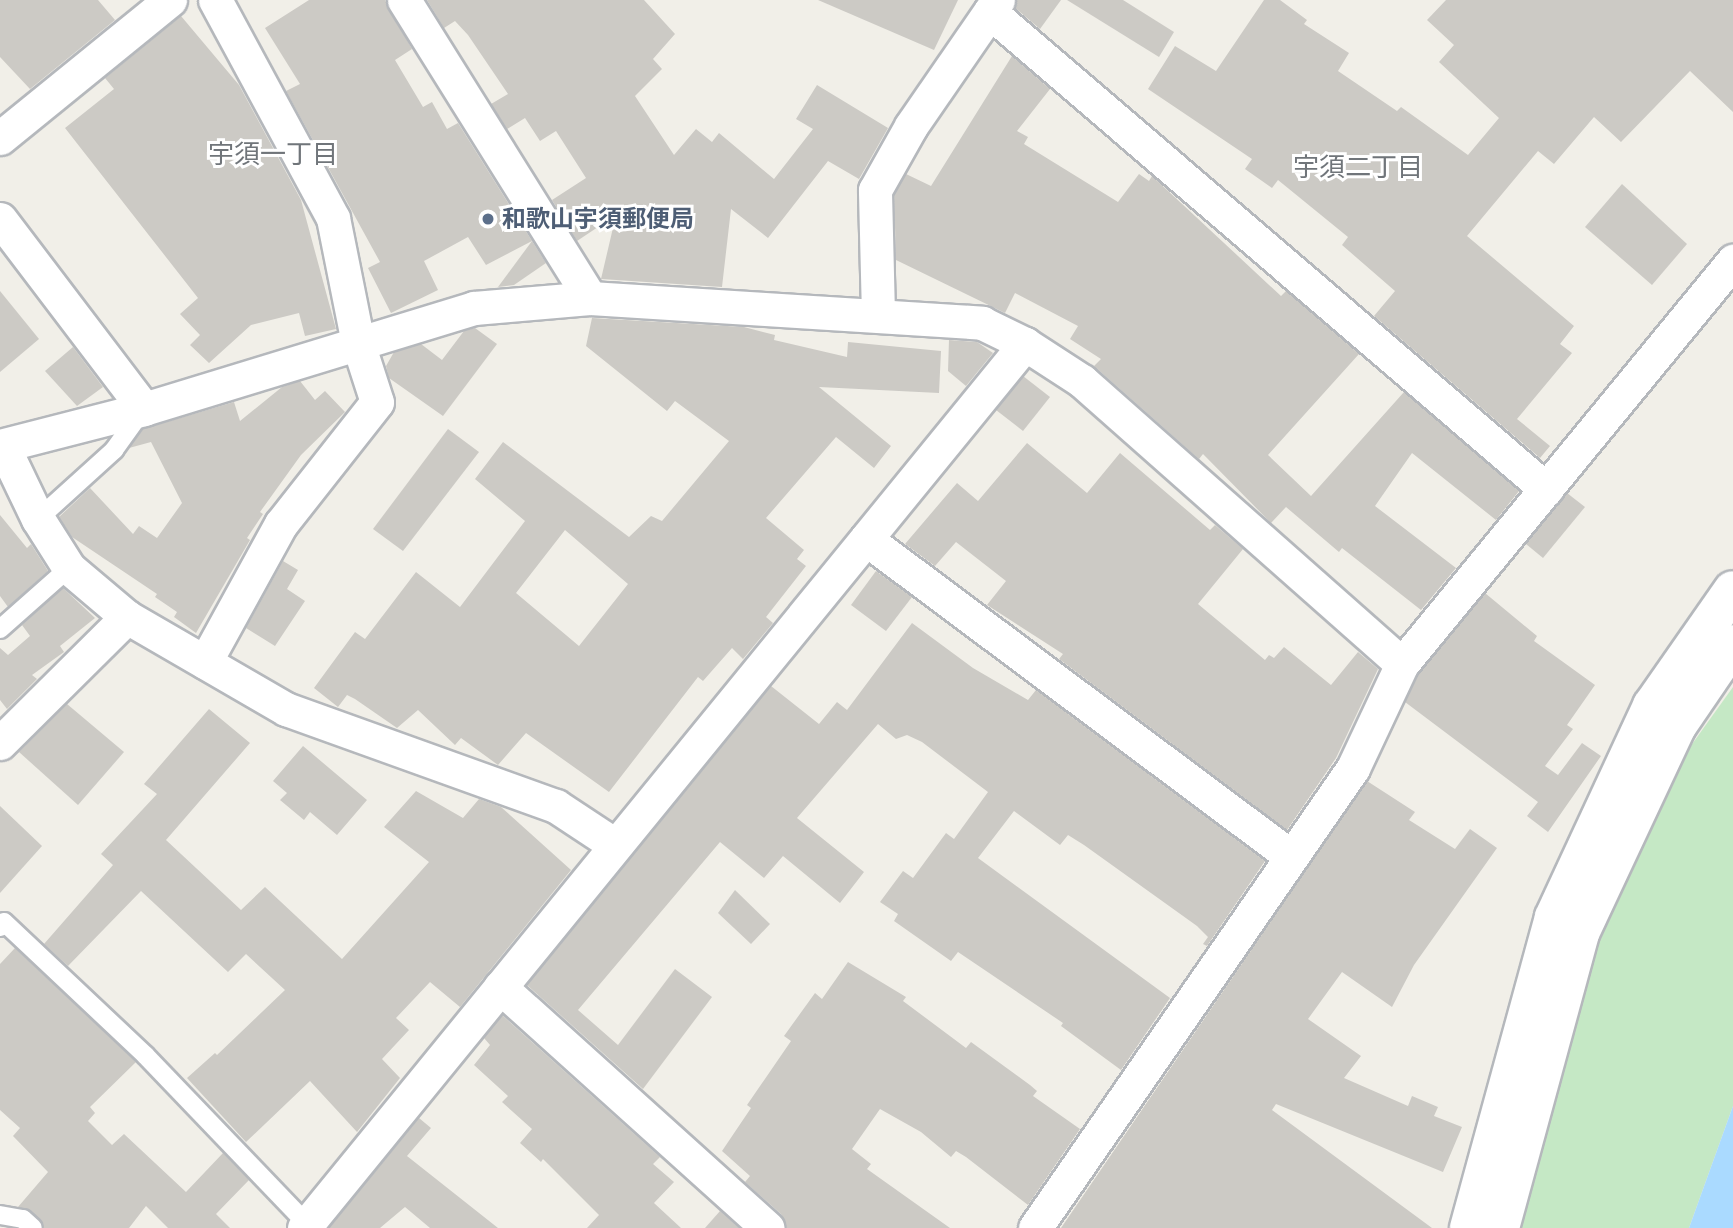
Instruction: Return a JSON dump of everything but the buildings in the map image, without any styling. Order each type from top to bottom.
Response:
[{"type":"street","points":[[0,138],[170,0]]},
{"type":"street","points":[[205,662],[281,524],[377,402],[358,343],[333,218],[215,0]]},
{"type":"street","points":[[404,0],[590,298]]},
{"type":"street","points":[[878,315],[875,190],[911,126],[994,6],[1546,489]]},
{"type":"street","points":[[0,219],[144,409]]},
{"type":"street","points":[[1035,1228],[1289,855],[1353,768],[1402,664],[1733,261]]},
{"type":"street","points":[[615,845],[556,806],[286,709],[127,617],[69,568],[38,519],[1,444],[144,409],[474,308],[590,298],[982,323],[1025,344],[1082,381],[1402,664]]},
{"type":"street","points":[[306,1226],[1025,344]]},
{"type":"street","points":[[866,539],[1289,855]]},
{"type":"street","points":[[1469,1228],[1554,917],[1652,706],[1733,590]]},
{"type":"street","points":[[0,743],[127,617]]},
{"type":"street","points":[[1500,1228],[1580,933],[1677,726],[1733,644]]},
{"type":"street","points":[[500,987],[768,1228]]},
{"type":"lane","points":[[38,519],[114,450],[144,409]]},
{"type":"lane","points":[[0,629],[69,568]]},
{"type":"lane","points":[[0,927],[4,922],[146,1056],[306,1226]]},
{"type":"lane","points":[[0,1215],[23,1219],[33,1228]]},
{"type":"green space","points":[[1733,687],[1733,1106],[1689,1228],[1521,1228],[1595,954],[1630,858],[1690,747]]},
{"type":"water","points":[[1733,1106],[1733,1228],[1689,1228]]},
{"type":"place","name":"和歌山宇須郵便局","points":[[488,219]]},
{"type":"district","name":"宇須一丁目","points":[[273,155]]},
{"type":"district","name":"宇須二丁目","points":[[1358,168]]}]
